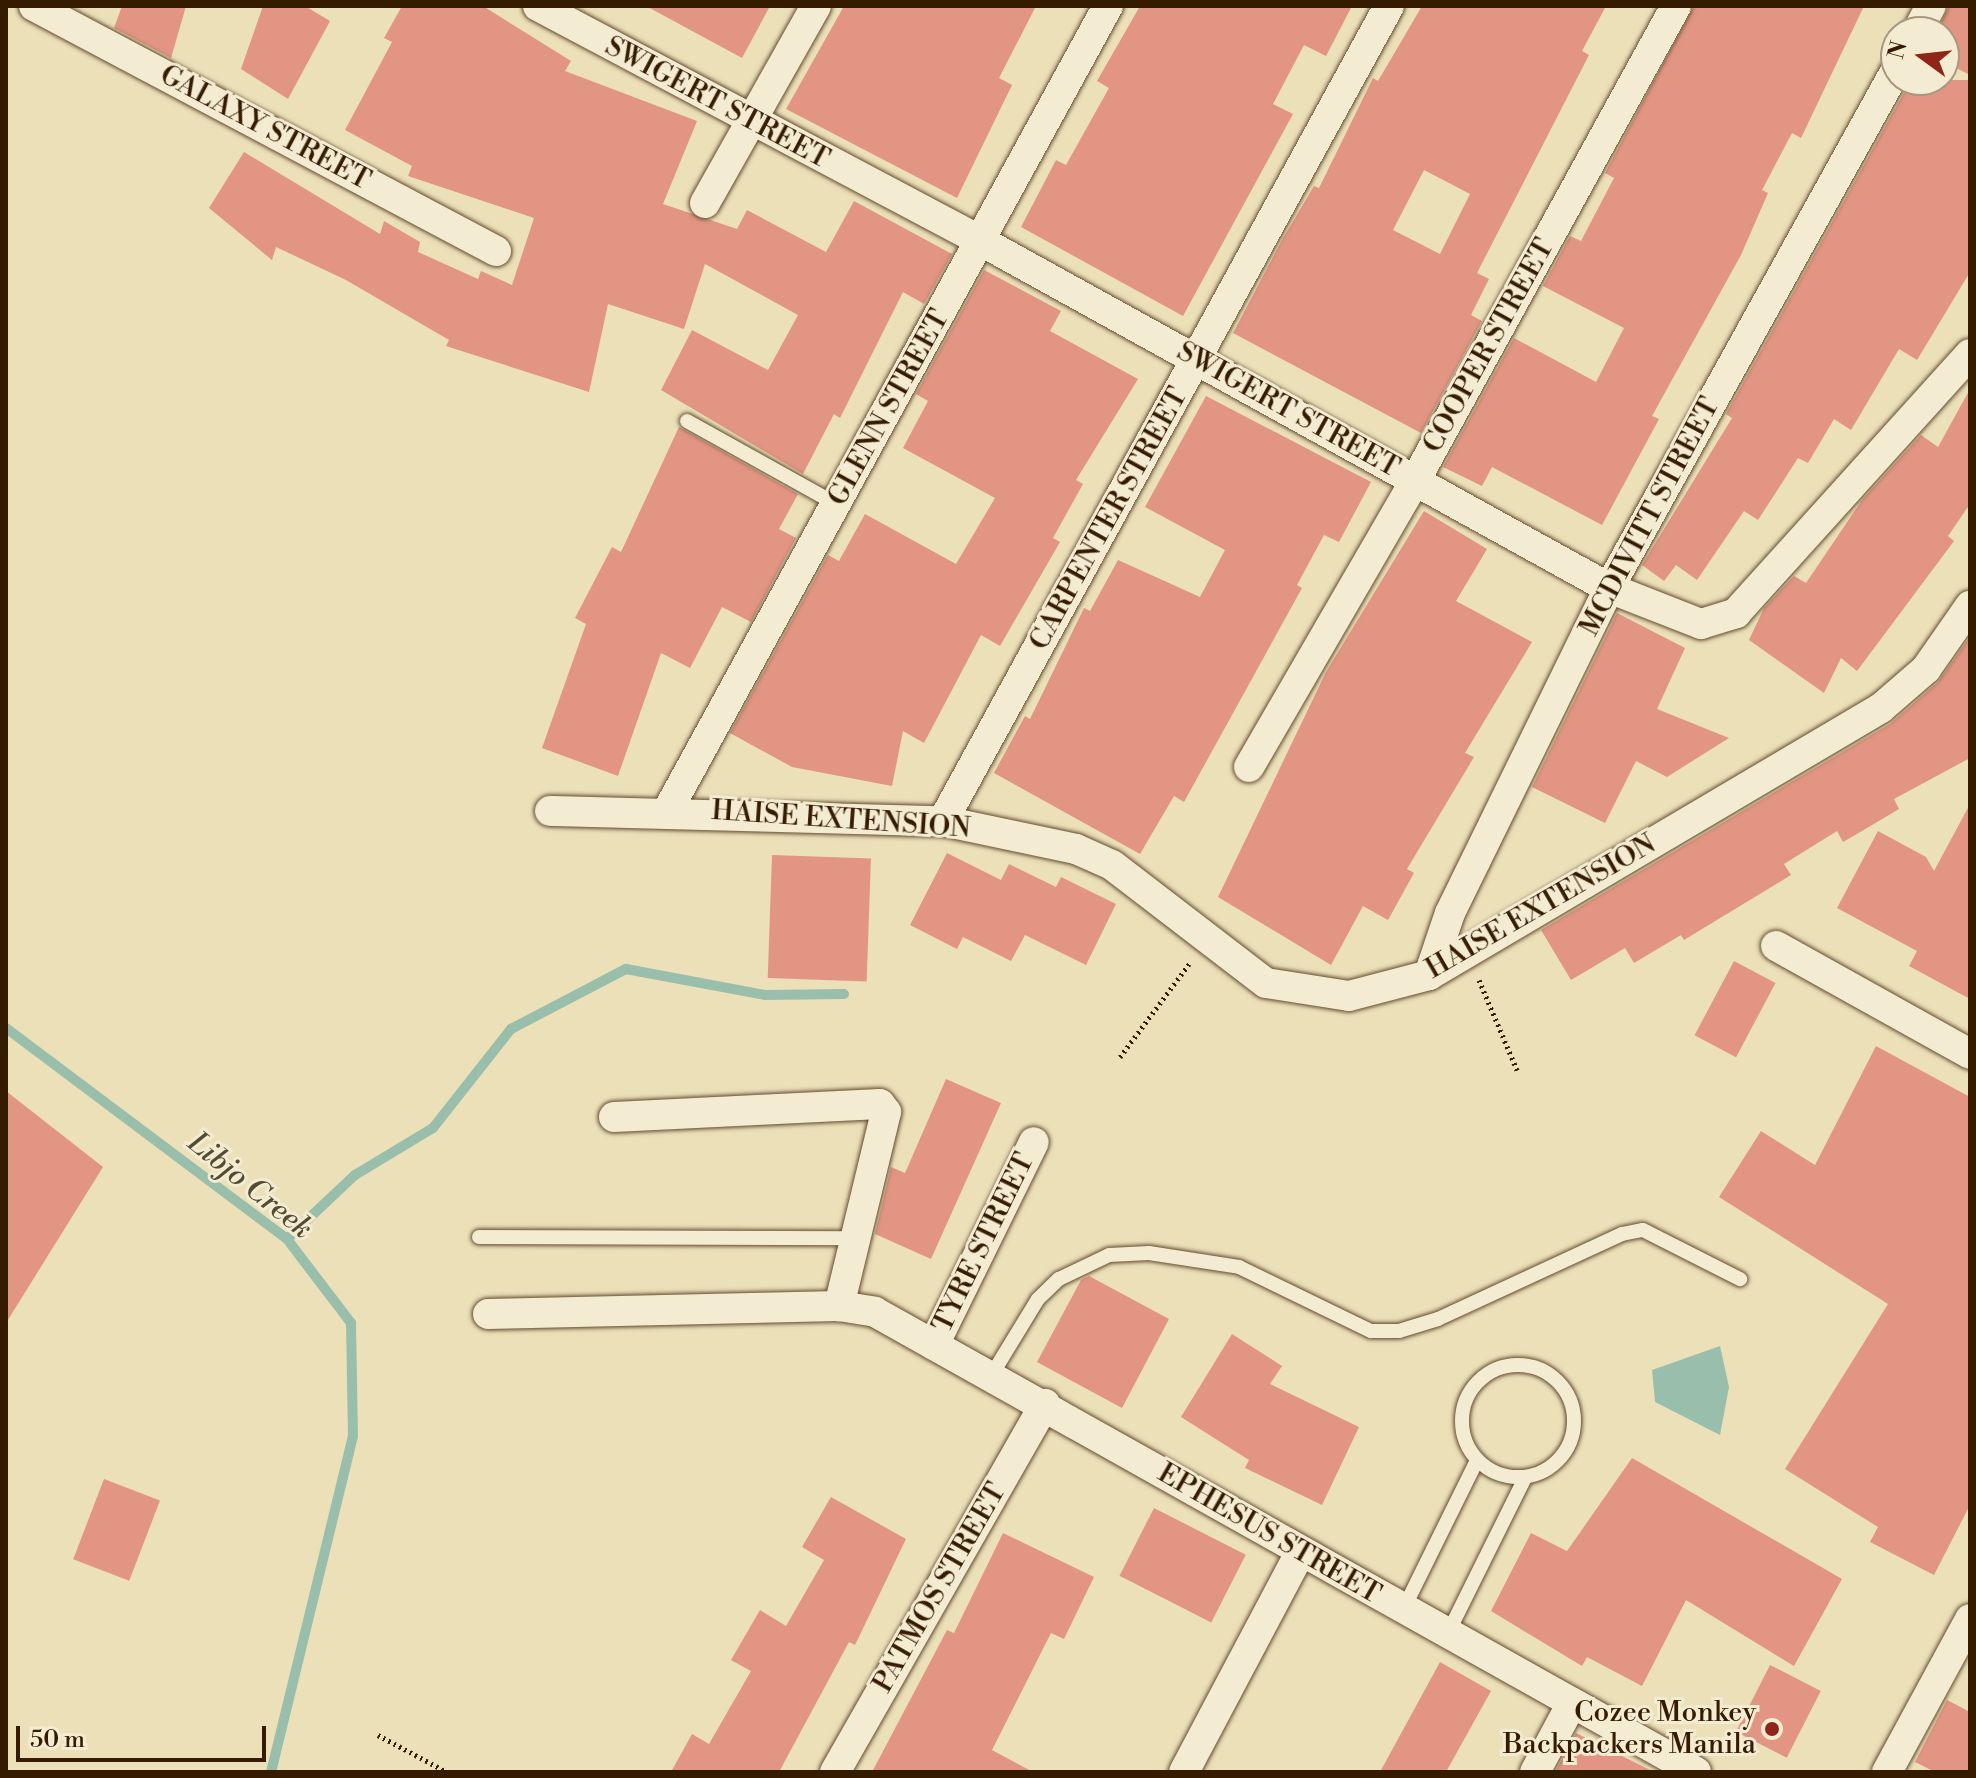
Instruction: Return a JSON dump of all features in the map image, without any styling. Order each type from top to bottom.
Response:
[{"type":"street","name":"GALAXY STREET","points":[[34,6],[496,251]]},
{"type":"street","name":"SWIGERT STREET","points":[[538,6],[749,123],[981,241],[1609,588],[1701,624],[1736,613],[1970,354]]},
{"type":"street","points":[[705,203],[816,6]]},
{"type":"street","name":"GLENN STREET","points":[[668,810],[1108,6]]},
{"type":"street","name":"CARPENTER STREET","points":[[943,821],[1389,6]]},
{"type":"street","name":"COOPER STREET","points":[[1249,767],[1416,479],[1676,6]]},
{"type":"street","name":"MCDIVITT STREET","points":[[1429,975],[1450,913],[1609,588],[1882,96]]},
{"type":"street","name":"HAISE EXTENSION","points":[[550,811],[668,810],[943,821],[1076,849],[1112,865],[1266,983],[1349,996],[1429,975],[1881,708],[1926,669],[1970,606]]},
{"type":"street","points":[[1776,946],[1970,1054]]},
{"type":"street","points":[[614,1117],[880,1104],[886,1112],[839,1306]]},
{"type":"street","name":"TYRE STREET","points":[[934,1345],[1034,1142]]},
{"type":"street","name":"EPHESUS STREET","points":[[488,1314],[839,1306],[875,1312],[1045,1404],[1300,1553],[1696,1772]]},
{"type":"street","name":"PATMOS STREET","points":[[835,1772],[1045,1404]]},
{"type":"street","points":[[1184,1772],[1300,1553]]},
{"type":"street","points":[[1887,1772],[1970,1619]]},
{"type":"street","points":[[1535,1772],[1571,1705]]},
{"type":"lane","points":[[687,421],[836,504]]},
{"type":"lane","points":[[991,1376],[1038,1299],[1059,1279],[1109,1255],[1149,1253],[1239,1267],[1371,1331],[1399,1331],[1438,1319],[1622,1234],[1643,1230],[1740,1279]]},
{"type":"lane","points":[[479,1237],[854,1238]]},
{"type":"lane","points":[[1537,1369],[1569,1397],[1573,1432],[1557,1463],[1525,1478],[1491,1471],[1477,1460],[1462,1428],[1469,1394],[1494,1370],[1537,1369]]},
{"type":"lane","points":[[1402,1610],[1477,1460]]},
{"type":"lane","points":[[1447,1635],[1525,1478]]},
{"type":"path","points":[[1120,1057],[1209,937]]},
{"type":"path","points":[[1429,975],[1476,975],[1517,1070]]},
{"type":"path","points":[[378,1735],[447,1772]]},
{"type":"shaded area","points":[[1720,1346],[1729,1387],[1720,1435],[1655,1402],[1652,1370]]},
{"type":"building","points":[[122,6],[186,6],[171,58],[114,28]]},
{"type":"building","points":[[263,6],[305,6],[330,21],[288,99],[241,69]]},
{"type":"building","points":[[402,6],[483,6],[571,61],[565,71],[697,121],[663,204],[737,229],[747,210],[826,252],[854,201],[952,254],[924,304],[903,292],[840,418],[834,414],[803,474],[661,390],[692,330],[768,370],[798,315],[705,264],[684,329],[608,304],[589,392],[446,346],[449,340],[346,280],[276,247],[272,260],[209,208],[244,152],[380,234],[384,221],[420,242],[418,252],[478,279],[481,271],[512,285],[534,218],[408,176],[412,166],[345,130],[392,42],[384,38]]},
{"type":"building","points":[[646,6],[770,6],[742,58]]},
{"type":"building","points":[[844,6],[1036,6],[999,78],[1012,85],[957,198],[786,109]]},
{"type":"building","points":[[1140,6],[1352,6],[1326,56],[1304,45],[1273,104],[1293,114],[1183,316],[1021,227],[1056,160],[1066,165],[1109,88],[1097,81]]},
{"type":"building","points":[[1422,6],[1606,6],[1582,51],[1589,55],[1477,273],[1489,279],[1471,315],[1482,321],[1421,433],[1233,333],[1314,186],[1319,188],[1373,78],[1378,81]],"holes":[[[1424,170],[1470,194],[1440,254],[1393,230]]]},
{"type":"building","points":[[1694,6],[1864,6],[1801,138],[1792,133],[1762,190],[1768,193],[1741,255],[1652,416],[1659,419],[1602,525],[1492,467],[1482,486],[1443,467],[1514,338],[1596,382],[1624,328],[1543,286],[1570,236],[1581,241],[1614,178],[1605,173]]},
{"type":"building","points":[[1949,6],[1970,6],[1970,75],[1960,70],[1960,16],[1944,16]]},
{"type":"building","points":[[1960,80],[1970,80],[1970,272],[1917,360],[1899,349],[1851,430],[1834,419],[1808,463],[1798,458],[1758,520],[1744,511],[1697,580],[1676,565],[1664,581],[1642,565],[1732,418],[1726,414],[1902,96],[1960,96]]},
{"type":"building","points":[[984,270],[1061,311],[1050,331],[1138,379],[1076,480],[1083,484],[1053,538],[1060,542],[1000,646],[981,635],[924,743],[903,731],[892,786],[792,767],[730,733],[828,555],[839,561],[865,514],[956,564],[995,498],[903,448],[928,401],[916,394]]},
{"type":"building","points":[[1970,389],[1970,504],[1948,536],[1954,541],[1857,671],[1841,658],[1824,693],[1749,640],[1764,608],[1794,576],[1806,583],[1862,500],[1921,435],[1938,447]]},
{"type":"building","points":[[1206,396],[1371,482],[1339,542],[1324,535],[1297,585],[1302,588],[1184,802],[1174,796],[1140,854],[994,773],[1025,716],[1030,719],[1084,608],[1090,611],[1118,560],[1200,597],[1225,550],[1145,507]]},
{"type":"building","points":[[679,427],[798,494],[779,529],[796,538],[751,622],[722,607],[690,668],[661,653],[618,776],[542,748],[586,624],[575,618],[612,547],[621,552]]},
{"type":"building","points":[[1424,511],[1487,549],[1456,601],[1532,642],[1465,753],[1474,757],[1407,869],[1414,873],[1388,920],[1363,906],[1331,965],[1218,897],[1326,672]]},
{"type":"building","points":[[1617,613],[1685,648],[1657,709],[1729,738],[1667,777],[1636,761],[1605,823],[1532,787]]},
{"type":"building","points":[[1970,637],[1970,758],[1894,799],[1899,809],[1843,842],[1837,831],[1784,864],[1791,875],[1684,940],[1681,935],[1634,963],[1625,948],[1571,980],[1541,930],[1890,724],[1938,682]]},
{"type":"building","points":[[1970,804],[1970,999],[1909,966],[1917,951],[1837,908],[1878,831],[1926,857],[1934,871]]},
{"type":"building","points":[[947,853],[1001,880],[1009,864],[1056,887],[1061,877],[1116,904],[1086,965],[1025,935],[1011,961],[963,937],[957,949],[910,925]]},
{"type":"building","points":[[772,855],[871,858],[867,981],[768,978]]},
{"type":"building","points":[[1734,961],[1775,983],[1736,1057],[1695,1035]]},
{"type":"building","points":[[1876,1046],[1970,1097],[1970,1505],[1934,1575],[1870,1542],[1878,1527],[1785,1469],[1888,1304],[1719,1197],[1761,1131],[1815,1165]]},
{"type":"building","points":[[946,1079],[1001,1103],[931,1259],[875,1234],[891,1167],[905,1173]]},
{"type":"building","points":[[6,1091],[103,1167],[6,1323]]},
{"type":"building","points":[[1089,1276],[1169,1319],[1122,1408],[1037,1362],[1081,1280]]},
{"type":"building","points":[[1232,1334],[1282,1366],[1270,1384],[1359,1427],[1322,1505],[1245,1468],[1249,1460],[1181,1417]]},
{"type":"building","points":[[1632,1458],[1842,1579],[1794,1666],[1686,1600],[1642,1686],[1587,1657],[1582,1666],[1491,1611],[1531,1533],[1567,1551]]},
{"type":"building","points":[[104,1479],[160,1501],[129,1581],[73,1559]]},
{"type":"building","points":[[831,1497],[906,1539],[855,1645],[849,1642],[779,1772],[671,1772],[692,1734],[709,1744],[751,1671],[731,1660],[760,1610],[786,1626],[824,1560],[802,1547]]},
{"type":"building","points":[[1154,1508],[1246,1555],[1211,1622],[1119,1576]]},
{"type":"building","points":[[1003,1533],[1094,1577],[1064,1639],[1051,1633],[992,1750],[1033,1772],[872,1772],[947,1630],[954,1633]]},
{"type":"building","points":[[1440,1662],[1491,1691],[1446,1772],[1380,1772]]},
{"type":"building","points":[[1770,1665],[1821,1691],[1787,1758],[1736,1732]]},
{"type":"building","points":[[1947,1700],[1970,1712],[1970,1772],[1935,1772],[1915,1762]]},
{"type":"building","points":[[1576,1733],[1654,1772],[1555,1772]]},
{"type":"waterway","points":[[287,1239],[355,1175],[433,1128],[511,1029],[626,969],[765,995],[844,994]]},
{"type":"waterway","name":"Libjo Creek","points":[[6,1028],[287,1239],[351,1323],[353,1436],[271,1772]]},
{"type":"place","name":"Cozee Monkey Backpackers Manila","points":[[1772,1729]]}]
